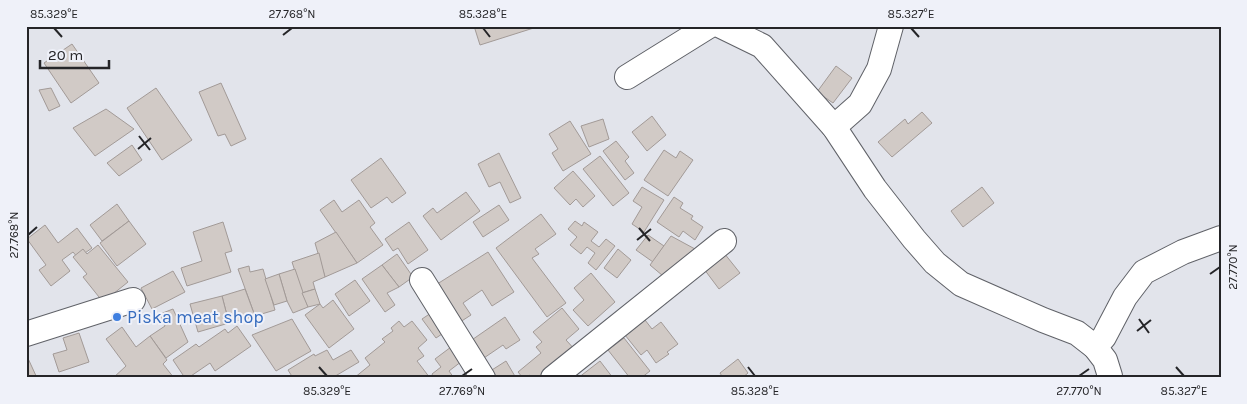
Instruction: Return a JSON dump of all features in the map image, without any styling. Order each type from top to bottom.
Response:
[{"type":"street","points":[[627,77],[709,26]]},
{"type":"street","points":[[721,26],[762,46],[834,127],[875,189],[935,263],[961,284],[1042,320],[1077,333],[1095,346],[1105,360],[1111,377]]},
{"type":"street","points":[[834,127],[860,104],[879,69],[891,26]]},
{"type":"street","points":[[1095,346],[1104,337],[1125,297],[1144,272],[1183,252],[1221,238]]},
{"type":"street","points":[[553,378],[724,241]]},
{"type":"street","points":[[422,280],[483,378]]},
{"type":"street","points":[[26,334],[133,300]]},
{"type":"building","points":[[474,26],[540,26],[480,45]]},
{"type":"building","points":[[72,44],[99,83],[71,103],[44,63]]},
{"type":"building","points":[[836,66],[852,78],[833,103],[817,92]]},
{"type":"building","points":[[221,83],[246,139],[231,146],[225,134],[218,136],[199,92]]},
{"type":"building","points":[[51,88],[60,106],[49,111],[39,90]]},
{"type":"building","points":[[156,88],[192,140],[162,160],[127,108]]},
{"type":"building","points":[[106,109],[134,129],[95,156],[73,128]]},
{"type":"building","points":[[922,112],[932,123],[892,157],[878,142],[905,119],[908,124]]},
{"type":"building","points":[[652,116],[666,135],[647,151],[632,132]]},
{"type":"building","points":[[603,119],[609,139],[589,147],[581,126]]},
{"type":"building","points":[[570,121],[591,154],[563,171],[552,153],[558,149],[549,134]]},
{"type":"building","points":[[616,141],[629,157],[625,161],[634,173],[625,180],[603,151]]},
{"type":"building","points":[[132,145],[142,160],[119,176],[107,163]]},
{"type":"building","points":[[664,150],[676,158],[680,151],[693,160],[668,196],[644,180]]},
{"type":"building","points":[[499,153],[521,198],[510,203],[500,182],[489,187],[478,164]]},
{"type":"building","points":[[600,156],[629,193],[613,206],[583,169]]},
{"type":"building","points":[[381,158],[406,193],[392,203],[387,197],[371,208],[351,180]]},
{"type":"building","points":[[573,171],[595,196],[583,207],[576,199],[570,205],[554,188]]},
{"type":"building","points":[[642,187],[664,200],[644,232],[632,224],[642,207],[633,201]]},
{"type":"building","points":[[982,187],[994,203],[963,227],[951,211]]},
{"type":"building","points":[[466,192],[480,211],[441,240],[423,216],[433,208],[437,213]]},
{"type":"building","points":[[674,197],[683,203],[680,208],[693,216],[691,219],[703,227],[695,240],[683,231],[679,237],[657,222]]},
{"type":"building","points":[[334,200],[342,212],[359,200],[375,223],[370,227],[383,245],[357,263],[320,210]]},
{"type":"building","points":[[117,204],[129,221],[102,241],[90,225]]},
{"type":"building","points":[[499,205],[509,220],[483,237],[473,222]]},
{"type":"building","points":[[541,214],[556,234],[535,249],[539,254],[532,258],[566,303],[547,317],[496,248]]},
{"type":"building","points":[[129,221],[146,244],[117,266],[100,243]]},
{"type":"building","points":[[575,221],[582,226],[584,222],[598,232],[591,241],[599,247],[606,239],[615,246],[596,270],[588,263],[595,253],[587,247],[581,254],[570,245],[577,237],[568,229]]},
{"type":"building","points":[[223,222],[232,251],[225,253],[231,272],[187,286],[181,268],[202,261],[193,232]]},
{"type":"building","points":[[409,222],[428,250],[408,264],[398,248],[393,251],[385,239]]},
{"type":"building","points":[[45,225],[58,243],[77,228],[92,248],[78,258],[73,252],[62,260],[70,271],[51,286],[39,270],[46,265],[27,239]]},
{"type":"building","points":[[336,232],[357,263],[325,277],[315,243]]},
{"type":"building","points":[[648,235],[664,246],[653,262],[636,250]]},
{"type":"building","points":[[671,236],[695,249],[669,281],[650,265]]},
{"type":"building","points":[[98,245],[128,282],[103,302],[83,277],[87,274],[73,257],[83,249],[87,254]]},
{"type":"building","points":[[618,249],[631,260],[617,278],[604,268]]},
{"type":"building","points":[[488,252],[514,292],[492,306],[482,290],[463,303],[471,315],[457,324],[434,286]]},
{"type":"building","points":[[319,253],[325,277],[313,282],[315,289],[302,293],[292,262]]},
{"type":"building","points":[[724,253],[740,273],[719,289],[704,269]]},
{"type":"building","points":[[397,254],[413,277],[399,287],[382,265]]},
{"type":"building","points":[[382,265],[399,287],[387,293],[395,305],[385,312],[362,279]]},
{"type":"building","points":[[249,266],[250,272],[263,269],[275,310],[255,316],[238,269]]},
{"type":"building","points":[[295,269],[308,307],[293,313],[287,301],[279,274]]},
{"type":"building","points":[[173,271],[185,292],[152,309],[141,288]]},
{"type":"building","points":[[591,273],[615,302],[588,326],[573,310],[584,300],[574,288]]},
{"type":"building","points":[[279,274],[287,301],[274,305],[265,279]]},
{"type":"building","points":[[355,280],[370,301],[349,316],[335,294]]},
{"type":"building","points":[[245,289],[255,316],[229,323],[222,296]]},
{"type":"building","points":[[315,289],[320,304],[308,307],[302,293]]},
{"type":"building","points":[[222,296],[229,323],[198,332],[190,304]]},
{"type":"building","points":[[333,300],[354,329],[329,348],[305,315],[320,304],[323,308]]},
{"type":"building","points":[[562,308],[579,329],[566,340],[577,352],[541,378],[533,378],[530,375],[523,378],[518,372],[541,353],[536,347],[542,342],[533,332]]},
{"type":"building","points":[[173,309],[188,342],[166,358],[150,336],[165,326],[160,314]]},
{"type":"building","points":[[434,311],[448,330],[436,338],[422,319]]},
{"type":"building","points":[[505,317],[520,340],[506,349],[503,345],[478,362],[466,344]]},
{"type":"building","points":[[292,319],[311,351],[276,371],[252,335]]},
{"type":"building","points":[[645,320],[652,329],[661,322],[678,344],[667,352],[669,354],[656,363],[647,350],[641,355],[625,335]]},
{"type":"building","points":[[399,321],[404,327],[412,321],[427,340],[418,348],[424,356],[417,361],[430,378],[354,378],[370,365],[365,358],[385,342],[382,339],[393,331],[391,328]]},
{"type":"building","points":[[237,326],[251,346],[215,371],[210,363],[188,378],[185,378],[173,360],[196,344],[199,347],[225,329],[228,333]]},
{"type":"building","points":[[122,327],[136,347],[150,336],[167,360],[163,364],[174,378],[113,378],[126,366],[106,339]]},
{"type":"building","points":[[79,333],[89,362],[59,372],[53,354],[67,350],[63,338]]},
{"type":"building","points":[[624,338],[650,371],[641,378],[630,378],[608,350]]},
{"type":"building","points":[[455,344],[466,358],[449,371],[454,378],[434,378],[432,374],[441,367],[435,359]]},
{"type":"building","points":[[327,350],[333,360],[351,350],[359,362],[332,378],[293,378],[288,370],[314,354],[315,356]]},
{"type":"building","points":[[26,354],[37,378],[26,378]]},
{"type":"building","points":[[738,359],[748,373],[742,378],[723,378],[720,373]]},
{"type":"building","points":[[506,361],[516,378],[486,378],[484,375]]},
{"type":"building","points":[[600,361],[613,378],[578,378]]},
{"type":"place","name":"Piska meat shop","points":[[117,317]]}]
